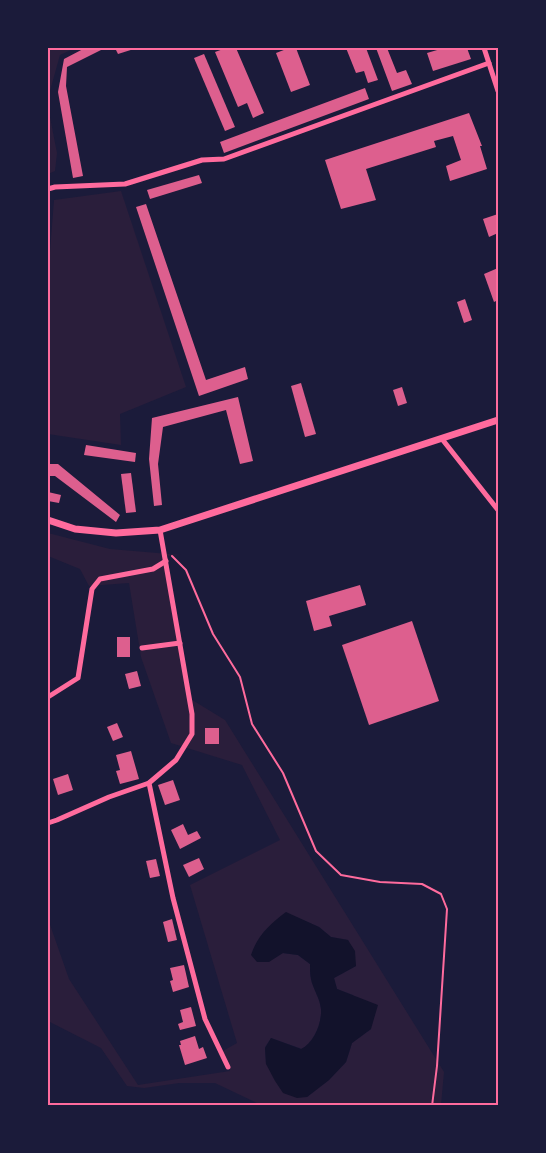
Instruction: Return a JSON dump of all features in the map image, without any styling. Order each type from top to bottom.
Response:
[{"type":"street","points":[[484,48],[498,90]]},
{"type":"street","points":[[48,190],[55,187],[126,184],[202,160],[224,159],[489,63]]},
{"type":"street","points":[[48,520],[75,529],[116,534],[160,530],[498,420]]},
{"type":"street","points":[[442,439],[498,510]]},
{"type":"street","points":[[48,823],[148,783],[176,760],[192,734],[192,714],[160,530]]},
{"type":"street","points":[[48,697],[78,678],[92,589],[100,579],[153,569],[166,561]]},
{"type":"street","points":[[142,648],[180,643]]},
{"type":"street","points":[[148,783],[174,898],[205,1019],[228,1067]]},
{"type":"path","points":[[162,546],[186,570],[213,634],[240,676],[252,724],[283,772],[316,851],[341,875],[380,882],[422,884],[441,894],[448,909],[437,1066],[432,1106]]},
{"type":"shaded area","points":[[48,48],[75,48],[60,55],[48,98]]},
{"type":"shaded area","points":[[48,107],[57,153],[55,171],[48,174]]},
{"type":"shaded area","points":[[121,191],[186,387],[120,414],[121,445],[48,434],[48,278],[54,200]]},
{"type":"shaded area","points":[[48,533],[110,549],[181,555],[167,556],[189,698],[225,720],[444,1072],[441,1105],[261,1105],[215,1083],[179,1083],[144,1088],[127,1086],[101,1048],[48,1021],[48,919],[69,979],[138,1085],[230,1071],[221,1052],[237,1043],[190,885],[280,840],[242,765],[171,743],[141,657],[129,583],[89,586],[80,569],[48,556]],"holes":[[[286,913],[319,927],[331,937],[348,940],[356,966],[334,978],[337,989],[353,995],[371,1029],[352,1043],[346,1062],[329,1080],[307,1097],[266,1064],[265,1047],[271,1038],[302,1049],[310,1042],[316,1032],[321,1009],[311,979],[310,964],[298,955],[282,953]]]},
{"type":"shaded area","points":[[286,912],[319,927],[331,937],[348,940],[355,951],[356,966],[334,978],[337,989],[378,1005],[371,1029],[352,1043],[346,1062],[329,1080],[307,1097],[297,1098],[283,1093],[275,1081],[266,1064],[265,1048],[271,1038],[301,1049],[310,1042],[316,1032],[321,1009],[311,979],[310,964],[298,955],[283,953],[269,962],[257,962],[251,955],[265,931]]},
{"type":"building","points":[[85,48],[105,48],[67,67],[66,86],[83,176],[73,178],[58,92],[64,59]]},
{"type":"building","points":[[115,48],[137,48],[118,54]]},
{"type":"building","points":[[226,48],[236,48],[264,113],[253,118],[247,103],[238,107],[215,52]]},
{"type":"building","points":[[289,48],[296,48],[310,85],[291,92],[276,53]]},
{"type":"building","points":[[346,48],[366,48],[378,80],[368,83],[364,71],[356,73]]},
{"type":"building","points":[[376,48],[387,48],[397,73],[406,70],[412,84],[392,91]]},
{"type":"building","points":[[444,48],[467,48],[471,59],[433,71],[427,53]]},
{"type":"building","points":[[204,54],[235,127],[225,131],[194,58]]},
{"type":"building","points":[[365,88],[369,99],[224,153],[220,142]]},
{"type":"building","points":[[469,113],[482,146],[480,146],[487,169],[450,181],[446,166],[461,160],[453,136],[434,141],[436,147],[366,169],[376,200],[341,209],[325,160]]},
{"type":"building","points":[[199,175],[202,183],[150,199],[147,190]]},
{"type":"building","points":[[146,204],[206,380],[245,367],[248,379],[199,396],[136,207]]},
{"type":"building","points":[[498,214],[498,233],[489,237],[483,219]]},
{"type":"building","points":[[498,268],[498,300],[494,302],[484,274]]},
{"type":"building","points":[[465,299],[472,320],[464,323],[457,302]]},
{"type":"building","points":[[301,383],[316,434],[305,437],[291,386]]},
{"type":"building","points":[[402,387],[407,403],[398,406],[393,390]]},
{"type":"building","points":[[238,397],[253,461],[240,464],[226,410],[163,427],[158,464],[162,505],[154,506],[149,459],[152,418]]},
{"type":"building","points":[[86,445],[136,453],[135,462],[84,455]]},
{"type":"building","points":[[48,464],[58,464],[120,515],[116,522],[55,476],[48,476]]},
{"type":"building","points":[[131,473],[136,512],[126,513],[121,474]]},
{"type":"building","points":[[48,492],[61,495],[59,503],[48,501]]},
{"type":"building","points":[[360,585],[366,605],[329,616],[332,626],[314,631],[306,601]]},
{"type":"building","points":[[412,621],[439,701],[369,725],[342,645]]},
{"type":"building","points":[[117,637],[130,637],[130,657],[117,657]]},
{"type":"building","points":[[137,671],[141,686],[129,689],[125,674]]},
{"type":"building","points":[[117,723],[123,737],[113,741],[107,727]]},
{"type":"building","points":[[205,728],[219,728],[219,744],[205,744]]},
{"type":"building","points":[[131,751],[139,779],[120,784],[116,771],[120,770],[116,755]]},
{"type":"building","points":[[68,774],[73,790],[58,795],[53,779]]},
{"type":"building","points":[[173,780],[180,800],[165,805],[158,785]]},
{"type":"building","points":[[183,824],[188,835],[197,831],[201,838],[180,849],[171,830]]},
{"type":"building","points":[[199,858],[204,869],[189,877],[183,865]]},
{"type":"building","points":[[156,859],[160,876],[150,878],[146,861]]},
{"type":"building","points":[[172,919],[177,940],[168,942],[163,922]]},
{"type":"building","points":[[184,965],[189,987],[173,992],[170,981],[173,980],[170,968]]},
{"type":"building","points":[[191,1007],[196,1026],[180,1030],[178,1024],[183,1022],[180,1010]]},
{"type":"building","points":[[195,1036],[199,1049],[203,1047],[207,1058],[185,1065],[179,1045],[181,1045],[180,1041]]}]
